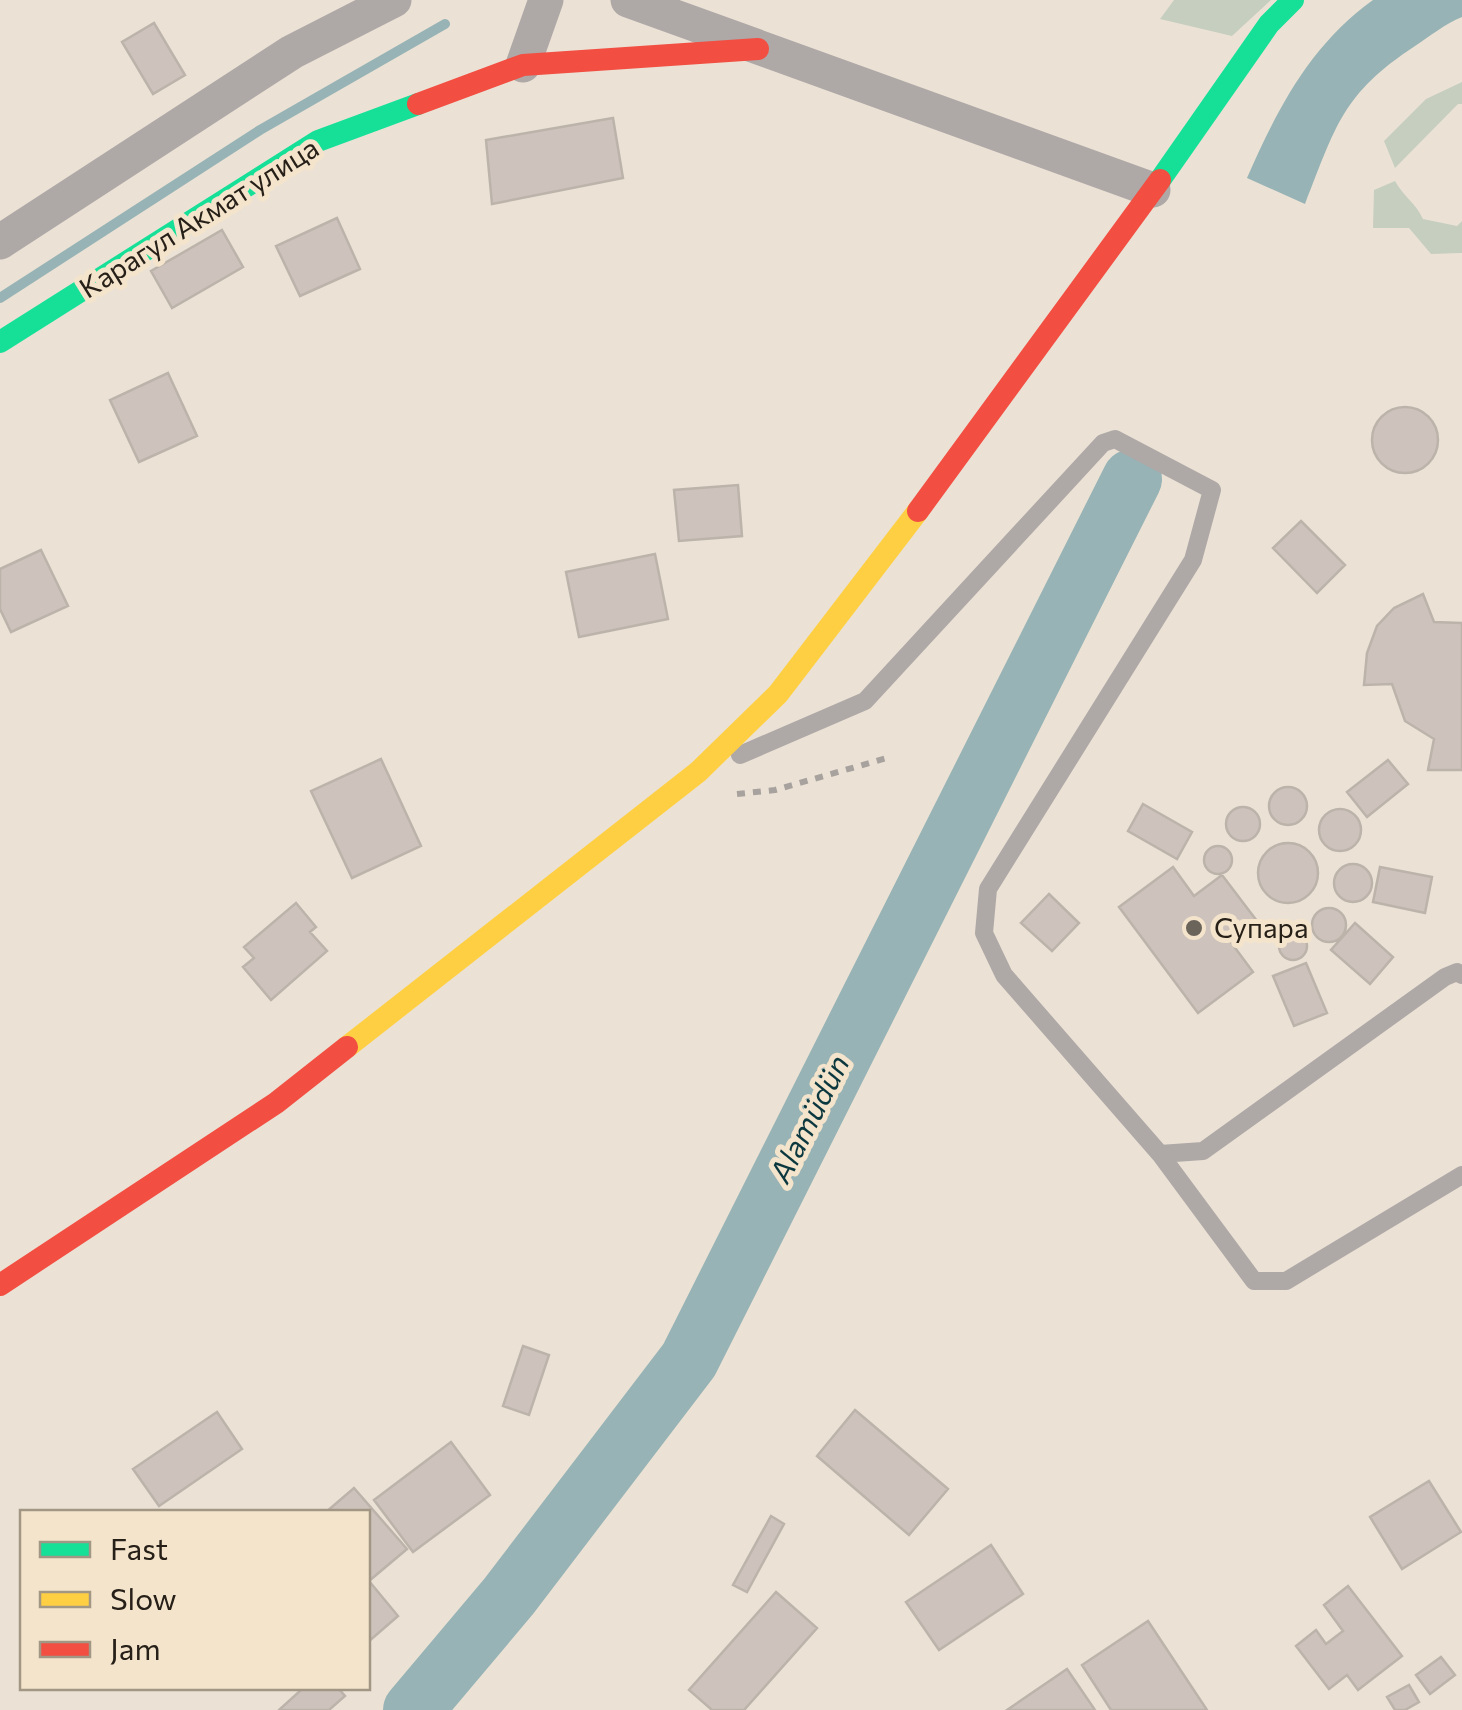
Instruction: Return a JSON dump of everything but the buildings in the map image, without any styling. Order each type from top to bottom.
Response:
[{"type":"main road","points":[[0,1286],[276,1104],[698,772],[778,694],[883,558],[1153,190],[1269,24],[1293,0]]},
{"type":"main road","name":"Карагул Акмат улица","points":[[0,342],[318,141],[523,65],[758,48]]},
{"type":"street","points":[[0,242],[292,52],[394,0]]},
{"type":"street","points":[[523,65],[546,0]]},
{"type":"street","points":[[628,0],[1153,190]]},
{"type":"lane","points":[[698,772],[865,701],[1103,444],[1115,439],[1212,490],[1193,560],[988,889],[984,932],[1004,975],[1160,1154],[1254,1281],[1286,1281],[1462,1175]]},
{"type":"lane","points":[[1160,1154],[1203,1152],[1445,977],[1457,972],[1462,975]]},
{"type":"path","points":[[718,796],[774,790],[887,758]]},
{"type":"green space","points":[[1174,0],[1271,0],[1232,36],[1160,19]]},
{"type":"green space","points":[[1462,82],[1462,104],[1395,168],[1384,141],[1426,99]]},
{"type":"green space","points":[[1395,181],[1423,219],[1457,226],[1462,221],[1462,253],[1431,254],[1409,228],[1373,228],[1374,190]]},
{"type":"water","points":[[1373,0],[1462,0],[1462,17],[1391,63],[1356,97],[1334,132],[1305,204],[1247,178],[1283,104],[1313,58]]},
{"type":"waterway","points":[[0,298],[260,130],[445,24]]},
{"type":"waterway","name":"Alamüdün","points":[[413,1710],[509,1596],[689,1360],[1132,479]]},
{"type":"traffic: fast","points":[[1160,180],[1269,24],[1293,0]]},
{"type":"traffic: fast","points":[[0,342],[318,141],[418,104]]},
{"type":"traffic: slow","points":[[347,1047],[698,772],[778,694],[918,511]]},
{"type":"traffic: jam","points":[[418,104],[523,65],[758,49]]},
{"type":"traffic: jam","points":[[918,511],[1160,180]]},
{"type":"traffic: jam","points":[[0,1285],[276,1103],[347,1047]]},
{"type":"place","name":"Супара","points":[[1194,928]]}]
